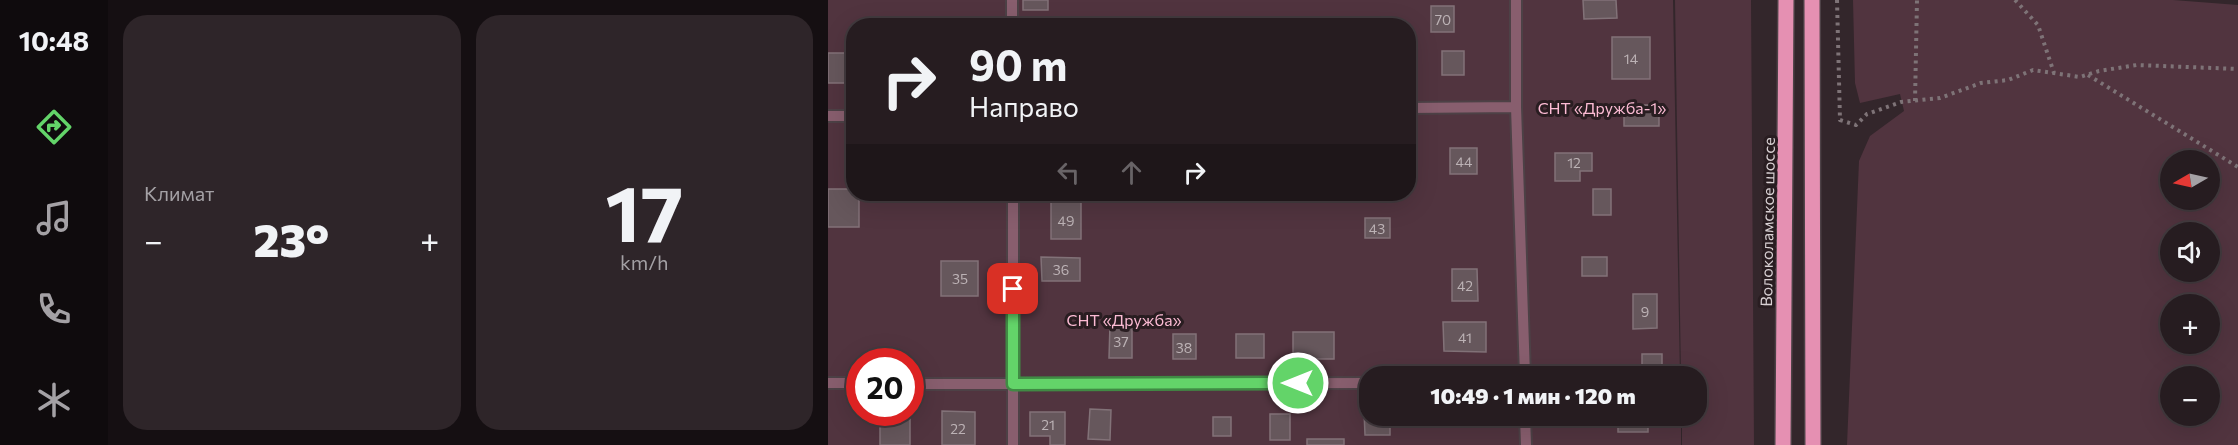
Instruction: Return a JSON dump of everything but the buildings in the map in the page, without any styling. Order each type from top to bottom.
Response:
[{"type":"main road","name":"Волоколамское шоссе","points":[[1783,445],[1786,0]]},
{"type":"main road","points":[[1812,0],[1813,445]]},
{"type":"lane","points":[[1011,0],[1012,18]]},
{"type":"lane","points":[[1516,0],[1516,107],[1525,366]]},
{"type":"lane","points":[[1416,108],[1516,107]]},
{"type":"lane","points":[[828,117],[846,116]]},
{"type":"lane","points":[[1012,201],[1012,445]]},
{"type":"lane","points":[[828,383],[846,383]]},
{"type":"lane","points":[[924,384],[1359,383]]},
{"type":"lane","points":[[1525,426],[1526,445]]},
{"type":"path","points":[[1837,0],[1840,120],[1856,125],[1874,112],[1901,102],[1940,99],[1981,83],[2008,80],[2032,70],[2080,77],[2137,65],[2238,69]]},
{"type":"path","points":[[1915,101],[1917,0]]},
{"type":"path","points":[[2015,0],[2038,25],[2054,73]]},
{"type":"path","points":[[2087,75],[2238,167]]},
{"type":"green space","name":"СНТ «Дружба»","points":[[828,0],[1673,0],[1680,366],[1359,366],[1359,426],[1681,426],[1681,445],[828,445]]},
{"type":"green space","points":[[1675,0],[1751,0],[1754,445],[1682,445],[1682,426],[1707,426],[1707,366],[1681,366]]},
{"type":"green space","points":[[1853,0],[2173,0],[2238,5],[2238,445],[1847,445],[1859,161],[1870,136],[1904,111],[1900,94],[1860,103],[1855,83]]},
{"type":"route","points":[[1013,289],[1013,384],[1298,383]]},
{"type":"park label","name":"СНТ «Дружба-1»","points":[[1602,107]]}]
